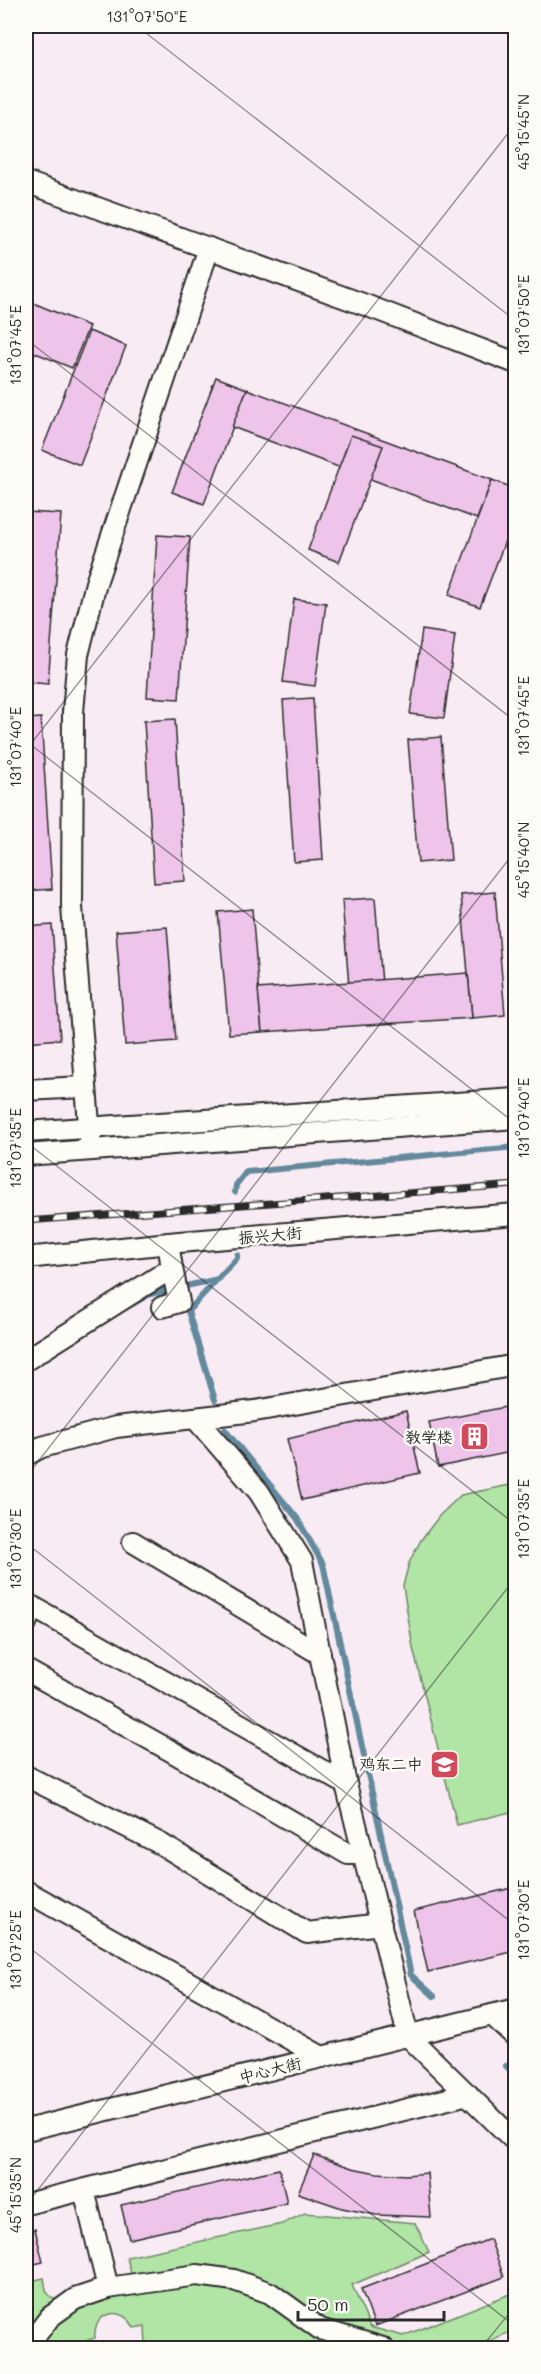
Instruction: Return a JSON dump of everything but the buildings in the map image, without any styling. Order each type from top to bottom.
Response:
[{"type":"street","points":[[26,182],[516,363]]},
{"type":"street","points":[[91,1150],[84,1087],[72,908],[73,712],[78,655],[96,583],[209,248]]},
{"type":"street","points":[[26,1090],[84,1087]]},
{"type":"street","points":[[26,1131],[516,1099]]},
{"type":"street","points":[[26,1155],[516,1118]]},
{"type":"street","name":"振兴大街","points":[[26,1258],[168,1243],[516,1214]]},
{"type":"street","points":[[162,1306],[179,1302],[168,1243]]},
{"type":"street","points":[[26,1360],[172,1269]]},
{"type":"street","points":[[26,1455],[42,1446],[116,1427],[255,1411],[516,1365]]},
{"type":"street","points":[[195,1418],[259,1492],[302,1562],[346,1784],[408,2036],[516,2142]]},
{"type":"street","points":[[133,1542],[320,1654]]},
{"type":"street","points":[[26,1623],[33,1607],[346,1784]]},
{"type":"street","points":[[26,1670],[348,1854],[364,1854]]},
{"type":"street","points":[[26,1776],[161,1844],[307,1933],[381,1924]]},
{"type":"street","points":[[26,1891],[322,2057]]},
{"type":"street","name":"中心大街","points":[[26,2130],[516,2009]]},
{"type":"street","points":[[492,2015],[516,2037]]},
{"type":"street","points":[[26,2204],[468,2094]]},
{"type":"street","points":[[84,2190],[108,2288]]},
{"type":"street","points":[[26,2349],[50,2317],[75,2299],[108,2288],[197,2275],[234,2280],[270,2293],[320,2329],[383,2349]]},
{"type":"green space","points":[[515,1484],[515,1811],[457,1825],[413,1648],[403,1586],[409,1563],[421,1540],[440,1515],[461,1495]]},
{"type":"green space","points":[[305,2213],[415,2223],[429,2252],[352,2285],[370,2327],[403,2336],[515,2292],[515,2330],[472,2348],[134,2348],[146,2345],[145,2326],[134,2328],[123,2316],[109,2314],[98,2322],[95,2338],[85,2341],[88,2348],[26,2348],[26,2282],[44,2278],[47,2292],[53,2298],[63,2302],[102,2299],[135,2291],[127,2257],[282,2224]]},
{"type":"waterway","points":[[235,1192],[236,1185],[246,1172],[516,1147]]},
{"type":"waterway","points":[[215,1400],[188,1311],[237,1258],[237,1255]]},
{"type":"waterway","points":[[129,1306],[150,1294],[218,1279]]},
{"type":"waterway","points":[[225,1430],[297,1518],[323,1564],[411,1975],[434,1996]]},
{"type":"waterway","points":[[506,2066],[516,2075]]},
{"type":"railway","points":[[26,1221],[516,1185]]},
{"type":"place","name":"教学楼","points":[[474,1437]]},
{"type":"place","name":"鸡东二中","points":[[444,1764]]}]
